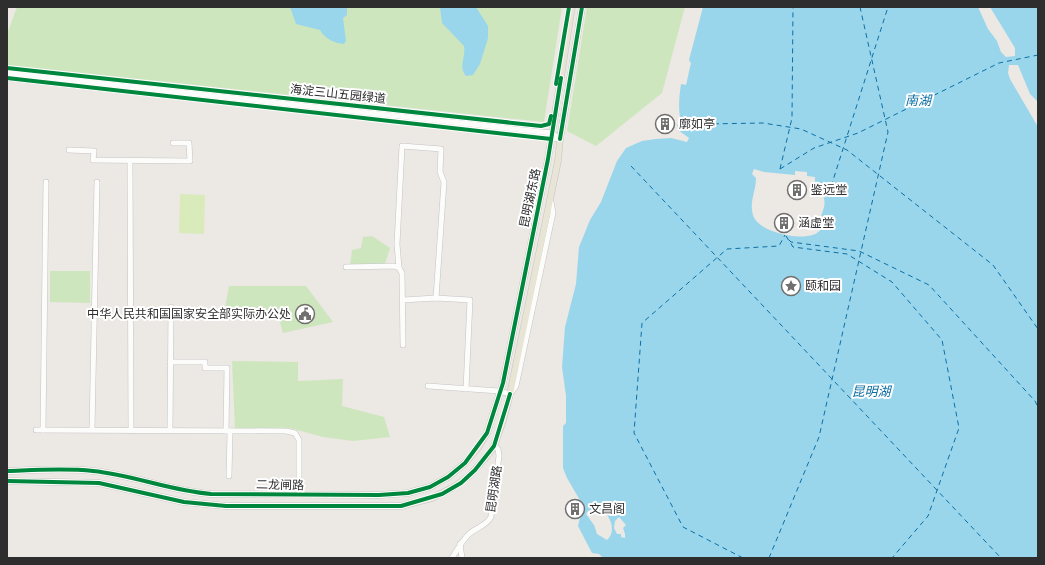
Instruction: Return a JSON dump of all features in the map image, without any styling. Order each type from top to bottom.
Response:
[{"type":"main road","name":"昆明湖东路","points":[[499,391],[503,383],[548,159],[572,7]]},
{"type":"main road","name":"昆明湖东路","points":[[510,394],[551,202],[582,7]]},
{"type":"main road","name":"二龙闸路","points":[[7,471],[64,469],[94,471],[206,494],[380,495],[408,493],[430,487],[448,477],[465,463],[487,433],[499,391]]},
{"type":"main road","name":"二龙闸路","points":[[7,481],[99,483],[184,502],[217,505],[402,506],[432,498],[452,488],[469,476],[494,446],[510,394]]},
{"type":"main road","points":[[335,495],[335,505]]},
{"type":"street","points":[[7,73],[551,136],[560,139]]},
{"type":"street","points":[[7,78],[551,136]]},
{"type":"street","points":[[69,150],[94,151],[93,160],[190,161],[189,143],[173,143]]},
{"type":"street","points":[[403,345],[404,277],[399,268],[397,244],[402,146],[441,149],[440,172],[444,182],[436,298]]},
{"type":"street","points":[[130,160],[131,431]]},
{"type":"street","points":[[43,430],[46,182]]},
{"type":"street","points":[[92,430],[98,182]]},
{"type":"street","points":[[346,268],[394,266],[399,268]]},
{"type":"street","points":[[403,300],[436,298],[470,300],[466,389]]},
{"type":"street","points":[[170,430],[171,307]]},
{"type":"street","points":[[170,362],[206,362],[205,368],[227,368],[229,476]]},
{"type":"street","points":[[428,386],[499,391],[510,394]]},
{"type":"street","points":[[36,430],[286,431],[294,433],[299,440],[298,477]]},
{"type":"street","name":"昆明湖路","points":[[452,558],[460,544],[470,533],[488,523],[491,517],[499,456],[498,449],[494,446]]},
{"type":"street","points":[[460,544],[462,558]]},
{"type":"green space","points":[[17,7],[562,7],[544,122],[7,65],[7,34]]},
{"type":"green space","points":[[587,7],[685,7],[662,93],[596,146],[567,131]]},
{"type":"green space","points":[[180,194],[205,195],[204,234],[179,233]]},
{"type":"green space","points":[[372,236],[390,248],[385,264],[350,265],[352,250],[361,248],[363,237]]},
{"type":"green space","points":[[50,271],[90,271],[90,303],[50,302]]},
{"type":"green space","points":[[229,286],[306,286],[333,322],[283,333],[278,315],[223,319]]},
{"type":"green space","points":[[232,361],[298,362],[298,381],[343,379],[342,406],[384,417],[390,437],[353,441],[323,437],[290,428],[235,428]]},
{"type":"water","points":[[290,7],[347,7],[347,15],[343,18],[346,41],[344,44],[333,42],[324,36],[320,30],[296,24]]},
{"type":"water","points":[[440,7],[476,7],[488,26],[488,38],[480,64],[473,75],[466,76],[464,72],[462,65],[464,46],[442,23]]},
{"type":"water","name":"昆明湖","points":[[703,7],[978,7],[988,29],[997,41],[1001,52],[1006,57],[1015,56],[1015,48],[990,7],[1038,7],[1038,102],[1030,94],[1018,65],[1009,65],[1008,73],[1038,127],[1038,558],[603,558],[599,554],[592,553],[578,526],[582,508],[581,502],[563,468],[563,426],[566,423],[566,396],[562,367],[565,327],[576,284],[579,247],[590,220],[601,202],[617,161],[626,148],[642,141],[656,139],[671,138],[687,142],[689,138],[678,130],[677,125],[681,123],[679,108],[680,89],[681,84],[686,85],[691,63],[689,60]],"holes":[[[754,169],[764,172],[795,175],[795,171],[807,172],[807,176],[815,177],[817,187],[822,193],[824,202],[821,215],[821,229],[816,234],[808,236],[786,235],[765,228],[757,222],[752,210],[756,178],[752,174]],[[589,510],[601,510],[608,517],[611,522],[612,532],[607,540],[597,534],[594,525],[586,514]],[[619,517],[626,525],[623,528],[625,538],[621,537],[621,534],[617,534],[614,528],[615,521]]]},
{"type":"ferry route","points":[[780,169],[792,118],[793,7]]},
{"type":"ferry route","points":[[769,558],[819,437],[888,132],[860,7]]},
{"type":"ferry route","points":[[827,193],[829,193],[888,7]]},
{"type":"ferry route","points":[[780,169],[814,148],[858,133],[999,63],[1038,55]]},
{"type":"ferry route","points":[[678,127],[705,124],[763,123],[801,129],[847,150],[993,265],[1038,329]]},
{"type":"ferry route","points":[[631,166],[1001,558]]},
{"type":"ferry route","points":[[743,558],[683,527],[634,433],[642,323],[727,249],[779,246],[785,235]]},
{"type":"ferry route","points":[[786,236],[793,247],[847,254],[892,282],[942,340],[959,428],[928,516],[892,558]]},
{"type":"ferry route","points":[[789,240],[791,242],[859,251],[929,285],[1035,401],[1038,407]]},
{"type":"cycle path","points":[[556,84],[569,7]]},
{"type":"cycle path","points":[[560,139],[582,7]]},
{"type":"cycle path","name":"海淀三山五园绿道","points":[[7,68],[541,126],[549,124],[551,116]]},
{"type":"cycle path","points":[[7,78],[551,139]]},
{"type":"cycle path","points":[[7,471],[61,469],[93,471],[123,476],[181,490],[211,494],[379,495],[408,493],[430,487],[448,477],[465,463],[487,433],[503,383],[548,159],[561,78]]},
{"type":"cycle path","points":[[7,481],[99,483],[184,502],[226,506],[401,506],[442,494],[461,483],[475,470],[494,446],[510,394]]},
{"type":"place","name":"廓如亭","points":[[665,124]]},
{"type":"place","name":"鉴远堂","points":[[797,190]]},
{"type":"place","name":"涵虚堂","points":[[784,223]]},
{"type":"place","name":"颐和园","points":[[791,286]]},
{"type":"place","name":"中华人民共和国国家安全部实际办公处","points":[[305,314]]},
{"type":"place","name":"文昌阁","points":[[575,509]]},
{"type":"water label","name":"南湖","points":[[918,100]]}]
